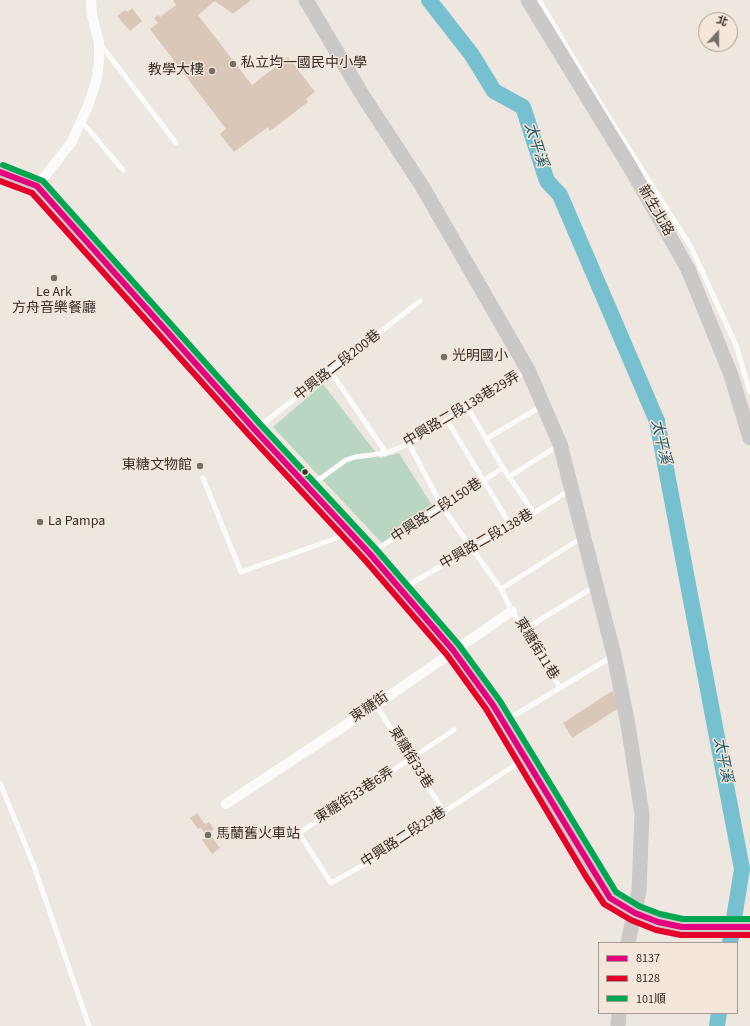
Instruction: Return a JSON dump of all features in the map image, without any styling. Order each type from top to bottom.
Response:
[{"type":"main road","points":[[0,172],[37,186],[255,430],[370,554],[453,650],[493,705],[592,871],[610,898],[635,913],[658,922],[682,927],[750,927]]},
{"type":"street","points":[[37,186],[71,143],[82,122],[97,78],[99,43],[92,15],[91,0]]},
{"type":"street","points":[[306,0],[363,96],[422,186],[528,370],[560,444],[614,655],[628,725],[642,814],[639,891],[628,942]]},
{"type":"street","name":"新生北路","points":[[528,0],[630,167],[688,269],[731,375],[750,438]]},
{"type":"street","name":"東糖街","points":[[226,804],[376,705],[453,650],[512,611]]},
{"type":"street","points":[[618,1026],[619,1014]]},
{"type":"lane","points":[[539,0],[600,103],[691,247],[736,345],[750,392]]},
{"type":"lane","points":[[99,43],[176,143]]},
{"type":"lane","points":[[82,122],[123,170]]},
{"type":"lane","name":"中興路二段200巷","points":[[255,430],[420,301]]},
{"type":"lane","name":"中興路二段138巷29弄","points":[[309,487],[346,460],[355,457],[386,453],[409,444],[528,370]]},
{"type":"lane","points":[[331,372],[386,453]]},
{"type":"lane","points":[[486,439],[544,405]]},
{"type":"lane","points":[[468,408],[503,468],[534,513]]},
{"type":"lane","points":[[447,420],[511,526]]},
{"type":"lane","name":"東糖街11巷","points":[[409,444],[443,508],[501,589],[512,611],[525,629],[560,687]]},
{"type":"lane","points":[[509,477],[560,444]]},
{"type":"lane","name":"中興路二段150巷","points":[[370,554],[503,468]]},
{"type":"lane","points":[[204,478],[241,572],[350,533]]},
{"type":"lane","name":"中興路二段138巷","points":[[400,589],[534,513],[572,488]]},
{"type":"lane","points":[[501,589],[583,537]]},
{"type":"lane","points":[[525,629],[596,586]]},
{"type":"lane","points":[[503,723],[614,655]]},
{"type":"lane","name":"東糖街33巷","points":[[376,705],[444,812]]},
{"type":"lane","name":"東糖街33巷6弄","points":[[299,833],[454,730]]},
{"type":"lane","name":"中興路二段29巷","points":[[299,833],[332,883],[367,863],[525,759]]},
{"type":"lane","points":[[0,783],[34,866],[89,1026]]},
{"type":"green space","points":[[323,384],[380,458],[399,453],[433,507],[382,543],[273,427]]},
{"type":"building","name":"教學大樓","points":[[173,0],[251,0],[233,14],[215,1],[198,15],[252,85],[288,57],[315,92],[306,99],[308,102],[270,131],[268,127],[234,152],[220,134],[226,129],[150,29],[158,23],[154,18],[158,15],[160,17],[176,5]]},
{"type":"building","points":[[132,8],[142,21],[130,31],[117,16],[125,10],[127,12]]},
{"type":"building","points":[[612,691],[622,706],[572,738],[563,723]]},
{"type":"building","name":"馬蘭舊火車站","points":[[197,813],[205,824],[209,822],[214,829],[209,833],[220,848],[212,854],[202,840],[207,837],[201,828],[198,829],[190,818]]},
{"type":"waterway","name":"太平溪","points":[[429,0],[472,55],[494,91],[523,107],[547,181],[560,195],[657,421],[742,869],[730,942]]},
{"type":"waterway","name":"太平溪","points":[[717,1026],[719,1014]]},
{"type":"transit line","name":"101順","points":[[3,165],[43,181],[261,425],[376,549],[459,645],[500,701],[616,892],[639,906],[660,914],[683,919],[750,919]]},
{"type":"transit line","name":"8137","points":[[0,172],[37,186],[255,430],[370,554],[453,650],[493,705],[610,898],[635,913],[658,922],[682,927],[750,927]]},
{"type":"transit line","name":"8128","points":[[0,181],[32,193],[249,435],[364,559],[447,655],[486,709],[585,875],[604,904],[631,920],[656,930],[681,935],[750,935]]},
{"type":"place","name":"私立均一國民中小學","points":[[233,64]]},
{"type":"place","name":"教學大樓","points":[[212,71]]},
{"type":"place","name":"Le Ark 方舟音樂餐廳","points":[[54,278]]},
{"type":"place","name":"光明國小","points":[[444,357]]},
{"type":"place","name":"東糖文物館","points":[[200,466]]},
{"type":"place","name":"La Pampa","points":[[40,522]]},
{"type":"place","name":"馬蘭舊火車站","points":[[208,835]]}]
